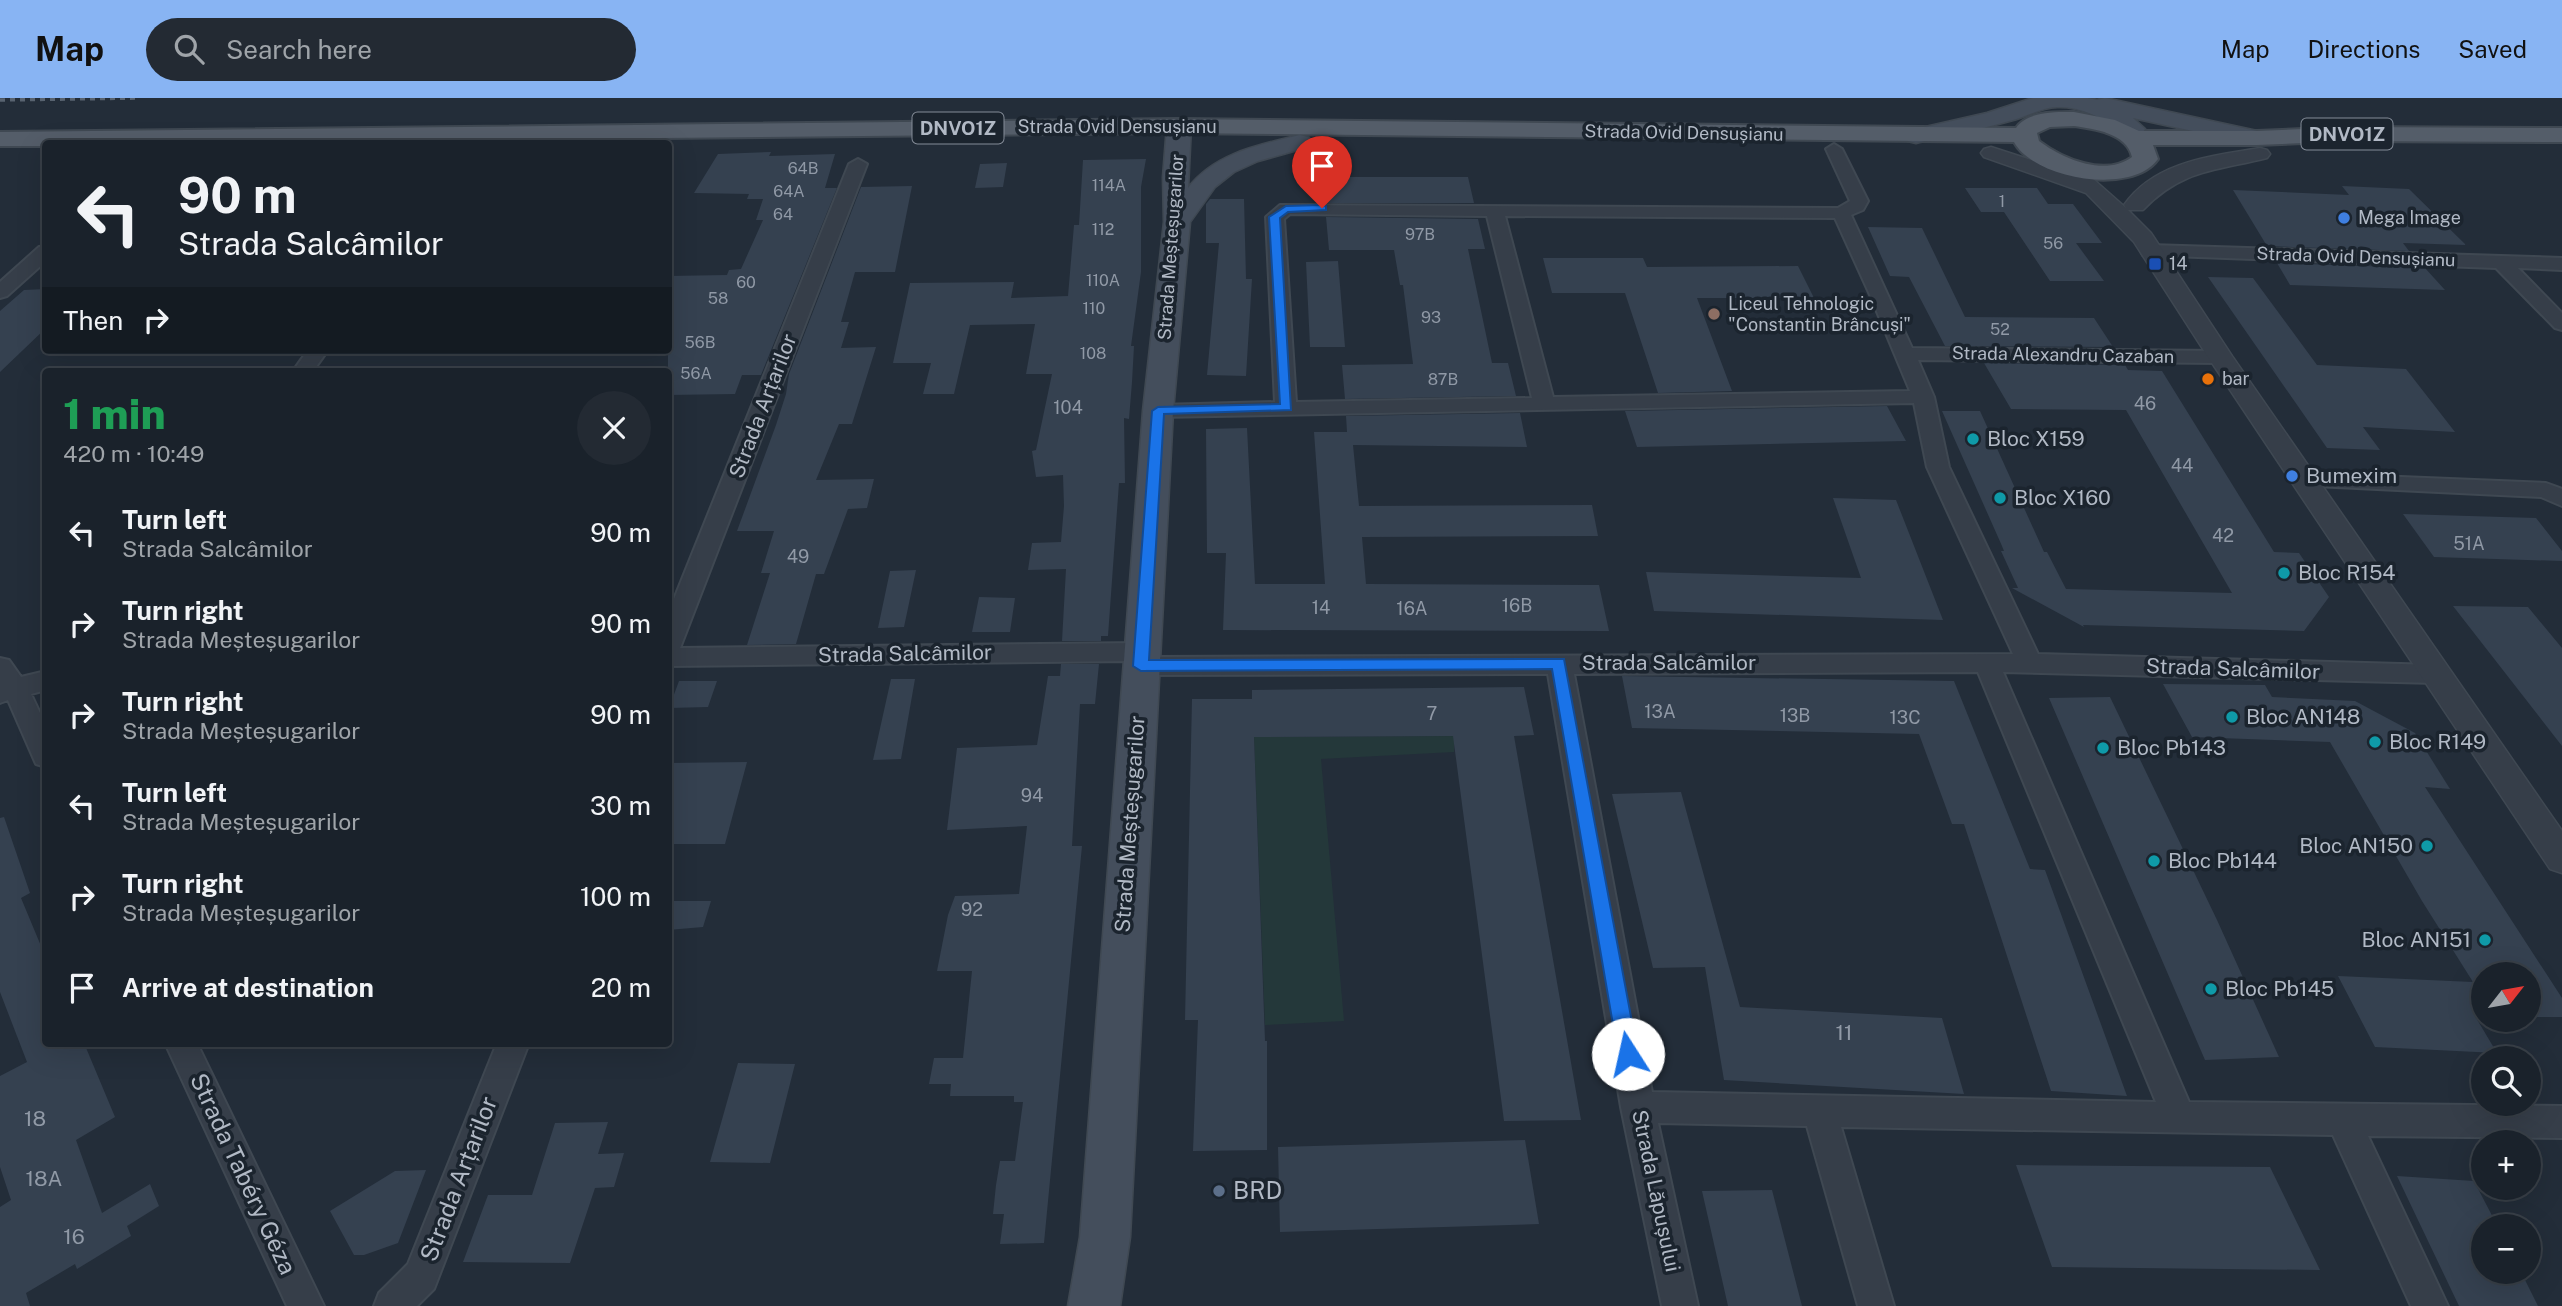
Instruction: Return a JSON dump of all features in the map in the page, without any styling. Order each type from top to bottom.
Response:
[{"type":"main road","points":[[2027,133],[2055,99]]},
{"type":"main road","points":[[2055,99],[2125,107],[2258,146]]},
{"type":"main road","points":[[2055,99],[2095,108],[2124,121],[2133,128],[2133,151]]},
{"type":"main road","name":"DNVO1Z","points":[[2133,151],[2105,125],[2060,119],[2036,123],[2027,133],[2068,167],[2099,172],[2133,151],[2258,146],[2562,144]]},
{"type":"main road","name":"Strada Ovid Densușianu","points":[[0,139],[1179,134],[1916,136],[2027,133]]},
{"type":"main road","name":"Strada Ovid Densușianu","points":[[672,148],[1179,134],[1300,142],[1990,153],[2027,133]]},
{"type":"main road","name":"Strada Meșteșugarilor","points":[[1094,1306],[1105,1237],[1158,411],[1177,222],[1175,177],[1179,134]]},
{"type":"main road","name":"DNVO1Z","points":[[2258,146],[2349,134],[2562,135]]},
{"type":"main road","name":"Strada Ovid Densușianu","points":[[1177,222],[1206,181],[1222,170],[1243,159],[1300,142]]},
{"type":"main road","points":[[0,155],[42,155]]},
{"type":"main road","name":"Strada Meșteșugarilor","points":[[1105,1237],[1116,1306]]},
{"type":"street","points":[[2134,215],[2155,183],[2179,170],[2258,146]]},
{"type":"street","points":[[1286,408],[1275,228],[1275,217],[1279,212],[1298,207],[1495,212],[1840,213],[1857,206],[1859,201],[1834,149]]},
{"type":"street","points":[[2133,151],[2134,215],[2150,251],[2562,859]]},
{"type":"street","points":[[1990,153],[2039,168],[2104,196]]},
{"type":"street","name":"Strada Arțarilor","points":[[672,637],[858,164]]},
{"type":"street","points":[[2068,167],[2104,196],[2134,215]]},
{"type":"street","points":[[1495,212],[1544,403]]},
{"type":"street","points":[[1840,213],[1906,354],[1923,397],[1938,467],[2030,663]]},
{"type":"street","name":"Strada Ovid Densușianu","points":[[2150,251],[2562,264]]},
{"type":"street","points":[[0,292],[42,255]]},
{"type":"street","points":[[2501,262],[2562,324]]},
{"type":"street","name":"Strada Alexandru Cazaban","points":[[1906,354],[2220,357]]},
{"type":"street","points":[[1158,411],[1923,397]]},
{"type":"street","points":[[2303,480],[2546,490],[2562,499]]},
{"type":"street","name":"Strada Salcâmilor","points":[[672,657],[2030,663],[2436,674]]},
{"type":"street","name":"Strada Lăpușului","points":[[1559,663],[1638,1107],[1679,1306]]},
{"type":"street","points":[[1987,664],[2179,1118]]},
{"type":"street","points":[[42,680],[5,683],[42,750]]},
{"type":"street","name":"Strada Tabéry Géza","points":[[183,1047],[306,1306]]},
{"type":"street","name":"Strada Arțarilor","points":[[392,1306],[421,1276],[511,1047]]},
{"type":"street","points":[[1638,1107],[2179,1118],[2562,1122]]},
{"type":"street","points":[[1821,1112],[1875,1306]]},
{"type":"street","points":[[2342,1118],[2430,1306]]},
{"type":"green space","points":[[1454,736],[1454,752],[1321,759],[1344,1021],[1265,1025],[1254,737]]},
{"type":"building","points":[[718,154],[835,154],[825,188],[837,188],[761,375],[742,375],[735,394],[672,395],[672,368],[668,368],[668,354],[672,354],[672,276],[727,275],[729,270],[741,269],[763,220],[756,220],[763,199],[747,199],[749,194],[694,193]]},
{"type":"building","points":[[1146,159],[1141,187],[1141,272],[1131,346],[1134,346],[1129,419],[1124,418],[1125,483],[1119,483],[1108,636],[1101,636],[1101,641],[1062,641],[1066,569],[1028,570],[1032,543],[1061,542],[1064,506],[1063,475],[1036,477],[1032,451],[1036,450],[1052,374],[1026,374],[1035,324],[970,325],[954,394],[923,394],[931,363],[893,363],[910,283],[1014,282],[1011,298],[1068,296],[1074,225],[1079,225],[1083,160]]},
{"type":"building","points":[[1007,163],[1003,187],[975,188],[980,164]]},
{"type":"building","points":[[1324,177],[1468,177],[1474,203],[1325,203]]},
{"type":"building","points":[[912,186],[895,272],[855,272],[841,322],[849,322],[841,348],[876,347],[852,424],[839,424],[816,480],[874,479],[867,508],[848,509],[824,574],[816,574],[796,644],[747,645],[770,573],[761,573],[774,531],[737,531],[776,425],[789,374],[861,187]]},
{"type":"building","name":"Mega Image","points":[[2342,186],[2409,189],[2466,245],[2403,243],[2409,251],[2267,246],[2233,190],[2349,195]]},
{"type":"building","points":[[1965,188],[2037,188],[2048,204],[2073,204],[2102,243],[2076,243],[2104,281],[2050,281],[2004,212],[1981,212]]},
{"type":"building","points":[[1210,199],[1244,199],[1246,279],[1252,279],[1246,376],[1207,375],[1219,243],[1206,243],[1206,204]]},
{"type":"building","points":[[1326,217],[1478,219],[1485,249],[1468,249],[1492,363],[1508,363],[1516,396],[1345,399],[1342,365],[1413,364],[1403,285],[1400,285],[1394,250],[1329,250]]},
{"type":"building","points":[[1868,227],[1922,228],[1965,317],[2094,318],[2113,347],[1945,346],[1909,277],[1890,276]]},
{"type":"building","points":[[1543,258],[1643,258],[1647,267],[1798,266],[1814,298],[1697,298],[1732,391],[1658,393],[1625,293],[1552,293]]},
{"type":"building","points":[[1338,261],[1345,347],[1310,347],[1306,262]]},
{"type":"building","points":[[2277,263],[2425,268],[2445,290],[2290,285]]},
{"type":"building","points":[[2208,277],[2253,278],[2317,365],[2406,369],[2455,432],[2363,427],[2380,450],[2327,448]]},
{"type":"building","points":[[42,289],[42,332],[0,372],[0,311],[24,290]]},
{"type":"building","points":[[1984,363],[2125,365],[2128,370],[2162,371],[2274,552],[2299,553],[2329,597],[2304,631],[2083,625],[2084,627],[2012,588],[2018,588],[2001,551],[2004,551],[1942,411],[1980,411],[2044,552],[2047,552],[2066,589],[2232,593],[2126,410],[2011,409]]},
{"type":"building","points":[[1887,406],[1906,441],[1637,447],[1625,411]]},
{"type":"building","points":[[1520,413],[1527,447],[1353,445],[1359,506],[1592,505],[1598,536],[1362,537],[1366,584],[1599,585],[1609,631],[1223,630],[1226,553],[1207,553],[1206,429],[1247,428],[1255,584],[1325,584],[1314,432],[1347,432],[1346,416]]},
{"type":"building","points":[[1833,498],[1896,500],[1943,620],[1654,611],[1646,572],[1861,578]]},
{"type":"building","points":[[2403,514],[2536,518],[2562,551],[2562,561],[2434,557]]},
{"type":"building","points":[[916,570],[904,627],[878,628],[890,571]]},
{"type":"building","points":[[979,597],[1015,598],[1010,632],[972,632]]},
{"type":"building","points":[[2453,606],[2528,607],[2562,648],[2562,746]]},
{"type":"building","points":[[1061,664],[1099,664],[1095,704],[1080,704],[1072,846],[1082,846],[1044,1243],[1000,1244],[1004,1214],[993,1214],[996,1185],[1000,1161],[1015,1161],[1023,1102],[1014,1102],[1014,1096],[950,1096],[951,1084],[929,1084],[934,1058],[963,1058],[972,971],[937,971],[948,915],[955,896],[1019,894],[1027,826],[947,830],[957,748],[1037,745],[1048,676],[1060,676]]},
{"type":"building","points":[[1622,676],[1954,681],[2030,869],[2045,870],[2127,1096],[2051,1091],[1964,824],[1952,824],[1919,734],[1632,728]]},
{"type":"building","points":[[891,679],[915,679],[901,759],[873,760]]},
{"type":"building","points":[[679,681],[717,681],[708,707],[672,708]]},
{"type":"building","points":[[2163,684],[2265,685],[2272,697],[2355,701],[2415,733],[2450,789],[2425,787],[2539,962],[2471,962],[2471,979],[2422,901],[2330,742],[2192,737]]},
{"type":"building","points":[[1524,687],[1534,735],[1514,736],[1581,1120],[1504,1121],[1453,736],[1254,737],[1267,1041],[1267,1150],[1193,1151],[1198,1020],[1185,1020],[1192,699],[1252,699],[1252,690]]},
{"type":"building","points":[[2110,697],[2279,1057],[2205,1060],[2049,698]]},
{"type":"building","points":[[747,762],[725,844],[672,844],[672,763]]},
{"type":"building","points":[[1681,792],[1740,1007],[1942,1018],[1964,1094],[1724,1080],[1705,967],[1653,968],[1612,794]]},
{"type":"building","points":[[4,817],[30,893],[21,898],[42,948],[42,1047],[86,1047],[115,1117],[76,1140],[102,1213],[150,1184],[159,1206],[127,1226],[131,1236],[77,1269],[75,1264],[26,1293],[30,1306],[0,1306],[0,1207],[11,1200],[0,1167],[0,1076],[27,1062],[0,992],[0,818]]},
{"type":"building","points":[[672,901],[711,901],[703,927],[672,930]]},
{"type":"building","points":[[2541,966],[2562,998],[2562,1017],[2541,1017]]},
{"type":"building","points":[[2338,976],[2471,982],[2471,1032],[2485,1032],[2493,1046],[2471,1046],[2471,1052],[2375,1047]]},
{"type":"building","points":[[738,1063],[795,1064],[770,1163],[710,1162]]},
{"type":"building","points":[[608,1122],[598,1154],[624,1153],[614,1187],[595,1188],[570,1263],[463,1262],[488,1195],[532,1195],[555,1123]]},
{"type":"building","points":[[1525,1140],[1539,1224],[1280,1232],[1278,1147]]},
{"type":"building","points":[[2016,1165],[2270,1167],[2320,1270],[2052,1267]]},
{"type":"building","points":[[426,1170],[398,1243],[364,1255],[354,1255],[330,1211],[395,1171]]},
{"type":"building","points":[[2397,1176],[2471,1181],[2471,1200],[2484,1200],[2491,1214],[2471,1214],[2471,1284],[2527,1284],[2538,1306],[2459,1306]]},
{"type":"building","points":[[1772,1190],[1802,1306],[1728,1306],[1702,1191]]},
{"type":"railway","points":[[0,100],[139,98]]},
{"type":"place","name":"Mega Image","points":[[2344,218]]},
{"type":"place","name":"14","points":[[2155,264]]},
{"type":"place","name":"Liceul Tehnologic \"Constantin Brâncuși\"","points":[[1714,314]]},
{"type":"place","name":"bar","points":[[2208,379]]},
{"type":"place","name":"Bloc X159","points":[[1973,439]]},
{"type":"place","name":"Bumexim","points":[[2292,476]]},
{"type":"place","name":"Bloc X160","points":[[2000,498]]},
{"type":"place","name":"Bloc R154","points":[[2284,573]]},
{"type":"place","name":"Bloc AN148","points":[[2232,717]]},
{"type":"place","name":"Bloc R149","points":[[2375,742]]},
{"type":"place","name":"Bloc Pb143","points":[[2103,748]]},
{"type":"place","name":"Bloc AN150","points":[[2427,846]]},
{"type":"place","name":"Bloc Pb144","points":[[2154,861]]},
{"type":"place","name":"Bloc AN151","points":[[2485,940]]},
{"type":"place","name":"Bloc Pb145","points":[[2211,989]]},
{"type":"place","name":"BRD","points":[[1219,1191]]},
{"type":"route","points":[[1322,208],[1286,209],[1275,217],[1286,408],[1158,411],[1141,666],[1559,663],[1628,1054]]}]
